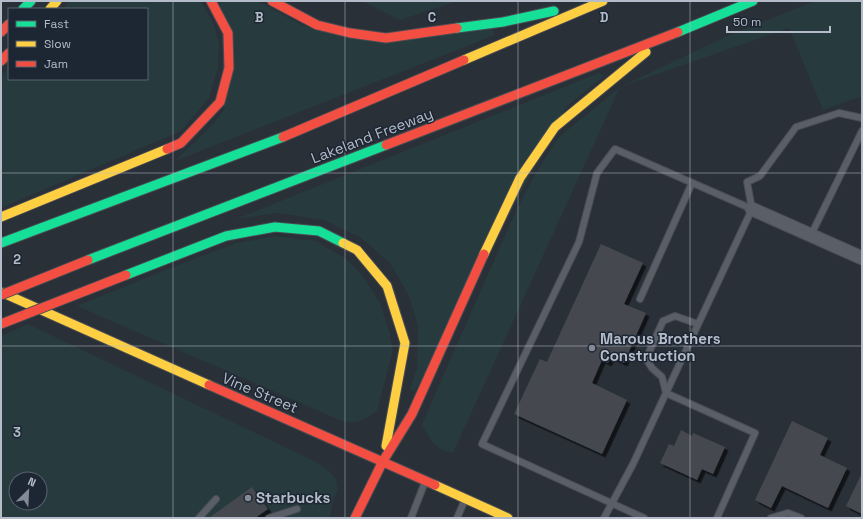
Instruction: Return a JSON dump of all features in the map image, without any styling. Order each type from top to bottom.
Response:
[{"type":"main road","points":[[1,217],[181,143],[220,102],[229,68],[228,33],[211,1]]},
{"type":"main road","points":[[272,1],[317,25],[350,34],[386,38],[503,22],[602,1]]},
{"type":"main road","points":[[1,243],[257,148],[602,1]]},
{"type":"main road","name":"Lakeland Freeway","points":[[1,295],[661,39],[753,1]]},
{"type":"main road","points":[[359,516],[383,461],[412,414],[520,178],[555,127],[661,39]]},
{"type":"main road","points":[[1,62],[8,54]]},
{"type":"main road","points":[[1,324],[226,236],[275,228],[320,231],[357,250],[387,286],[405,343],[383,461]]},
{"type":"main road","name":"Vine Street","points":[[1,292],[150,361],[383,461],[508,518]]},
{"type":"street","points":[[752,209],[862,258]]},
{"type":"lane","points":[[604,518],[633,464],[752,209],[747,182],[760,176],[796,127],[839,113],[862,118]]},
{"type":"lane","points":[[811,235],[862,130]]},
{"type":"lane","points":[[644,518],[482,444],[579,242],[597,173],[615,150],[752,209]]},
{"type":"lane","points":[[640,299],[692,184]]},
{"type":"lane","points":[[666,393],[662,376],[652,368],[646,359],[660,326],[664,321],[674,316],[698,324]]},
{"type":"lane","points":[[666,393],[755,433],[717,518]]},
{"type":"lane","points":[[411,518],[425,480]]},
{"type":"lane","points":[[199,518],[216,499]]},
{"type":"lane","points":[[457,518],[465,499]]},
{"type":"lane","points":[[268,518],[297,509]]},
{"type":"lane","points":[[771,518],[788,513],[801,518]]},
{"type":"green space","points":[[70,1],[201,1],[215,27],[219,44],[218,67],[209,98],[181,131],[1,208],[1,76],[8,68],[8,80],[148,80],[148,8],[64,8]]},
{"type":"green space","points":[[220,1],[258,1],[302,25],[332,34],[492,29],[495,35],[175,161],[210,127],[224,110]]},
{"type":"green space","points":[[362,1],[458,1],[400,20]]},
{"type":"green space","points":[[815,1],[862,1],[862,96],[823,110],[789,28],[620,87],[725,37]]},
{"type":"green space","points":[[599,73],[604,76],[567,106],[415,392],[410,389],[417,368],[418,326],[409,296],[390,263],[361,238],[324,220],[278,213],[236,219]]},
{"type":"green space","points":[[620,87],[453,453],[437,447],[431,440],[422,424],[515,213],[534,176],[558,138]]},
{"type":"green space","points":[[274,236],[316,241],[345,258],[362,275],[380,303],[390,334],[393,350],[377,411],[362,420],[357,422],[348,422],[335,418],[77,306],[160,272],[237,243]]},
{"type":"green space","points":[[28,324],[316,462],[329,471],[336,479],[338,490],[333,501],[330,518],[1,518],[1,336]]},
{"type":"building","name":"Marous Brothers Construction","points":[[601,244],[643,263],[624,304],[646,313],[624,363],[611,357],[608,363],[602,360],[592,383],[627,400],[602,454],[514,414],[540,359],[547,362]]},
{"type":"building","points":[[792,421],[828,438],[820,455],[847,468],[828,508],[782,486],[771,508],[755,500]]},
{"type":"building","points":[[681,430],[692,436],[693,433],[725,447],[713,474],[702,469],[697,480],[660,463],[669,444],[674,446]]},
{"type":"building","points":[[862,473],[862,514],[846,506]]},
{"type":"building","name":"Starbucks","points":[[252,487],[268,509],[255,518],[209,518]]},
{"type":"traffic: fast","points":[[24,8],[31,1]]},
{"type":"traffic: fast","points":[[678,32],[753,1]]},
{"type":"traffic: fast","points":[[457,28],[503,22],[554,11]]},
{"type":"traffic: fast","points":[[1,243],[283,137]]},
{"type":"traffic: fast","points":[[88,260],[386,145]]},
{"type":"traffic: fast","points":[[126,275],[226,236],[275,227],[319,231],[343,243]]},
{"type":"traffic: slow","points":[[51,8],[57,1]]},
{"type":"traffic: slow","points":[[464,60],[603,1]]},
{"type":"traffic: slow","points":[[484,254],[520,178],[555,127],[646,52]]},
{"type":"traffic: slow","points":[[1,217],[167,149]]},
{"type":"traffic: slow","points":[[343,243],[357,250],[387,286],[405,343],[386,446]]},
{"type":"traffic: slow","points":[[1,292],[209,385]]},
{"type":"traffic: slow","points":[[435,485],[508,518]]},
{"type":"traffic: jam","points":[[167,149],[181,143],[220,102],[229,68],[228,33],[211,1]]},
{"type":"traffic: jam","points":[[272,1],[317,25],[350,33],[386,38],[457,28]]},
{"type":"traffic: jam","points":[[1,32],[8,25]]},
{"type":"traffic: jam","points":[[386,145],[678,32]]},
{"type":"traffic: jam","points":[[1,61],[8,54]]},
{"type":"traffic: jam","points":[[283,137],[464,60]]},
{"type":"traffic: jam","points":[[383,461],[412,414],[484,254]]},
{"type":"traffic: jam","points":[[1,295],[88,260]]},
{"type":"traffic: jam","points":[[1,324],[126,275]]},
{"type":"traffic: jam","points":[[209,385],[435,485]]},
{"type":"traffic: jam","points":[[355,518],[383,461]]},
{"type":"place","name":"Marous Brothers Construction","points":[[592,348]]},
{"type":"place","name":"Starbucks","points":[[248,498]]}]
